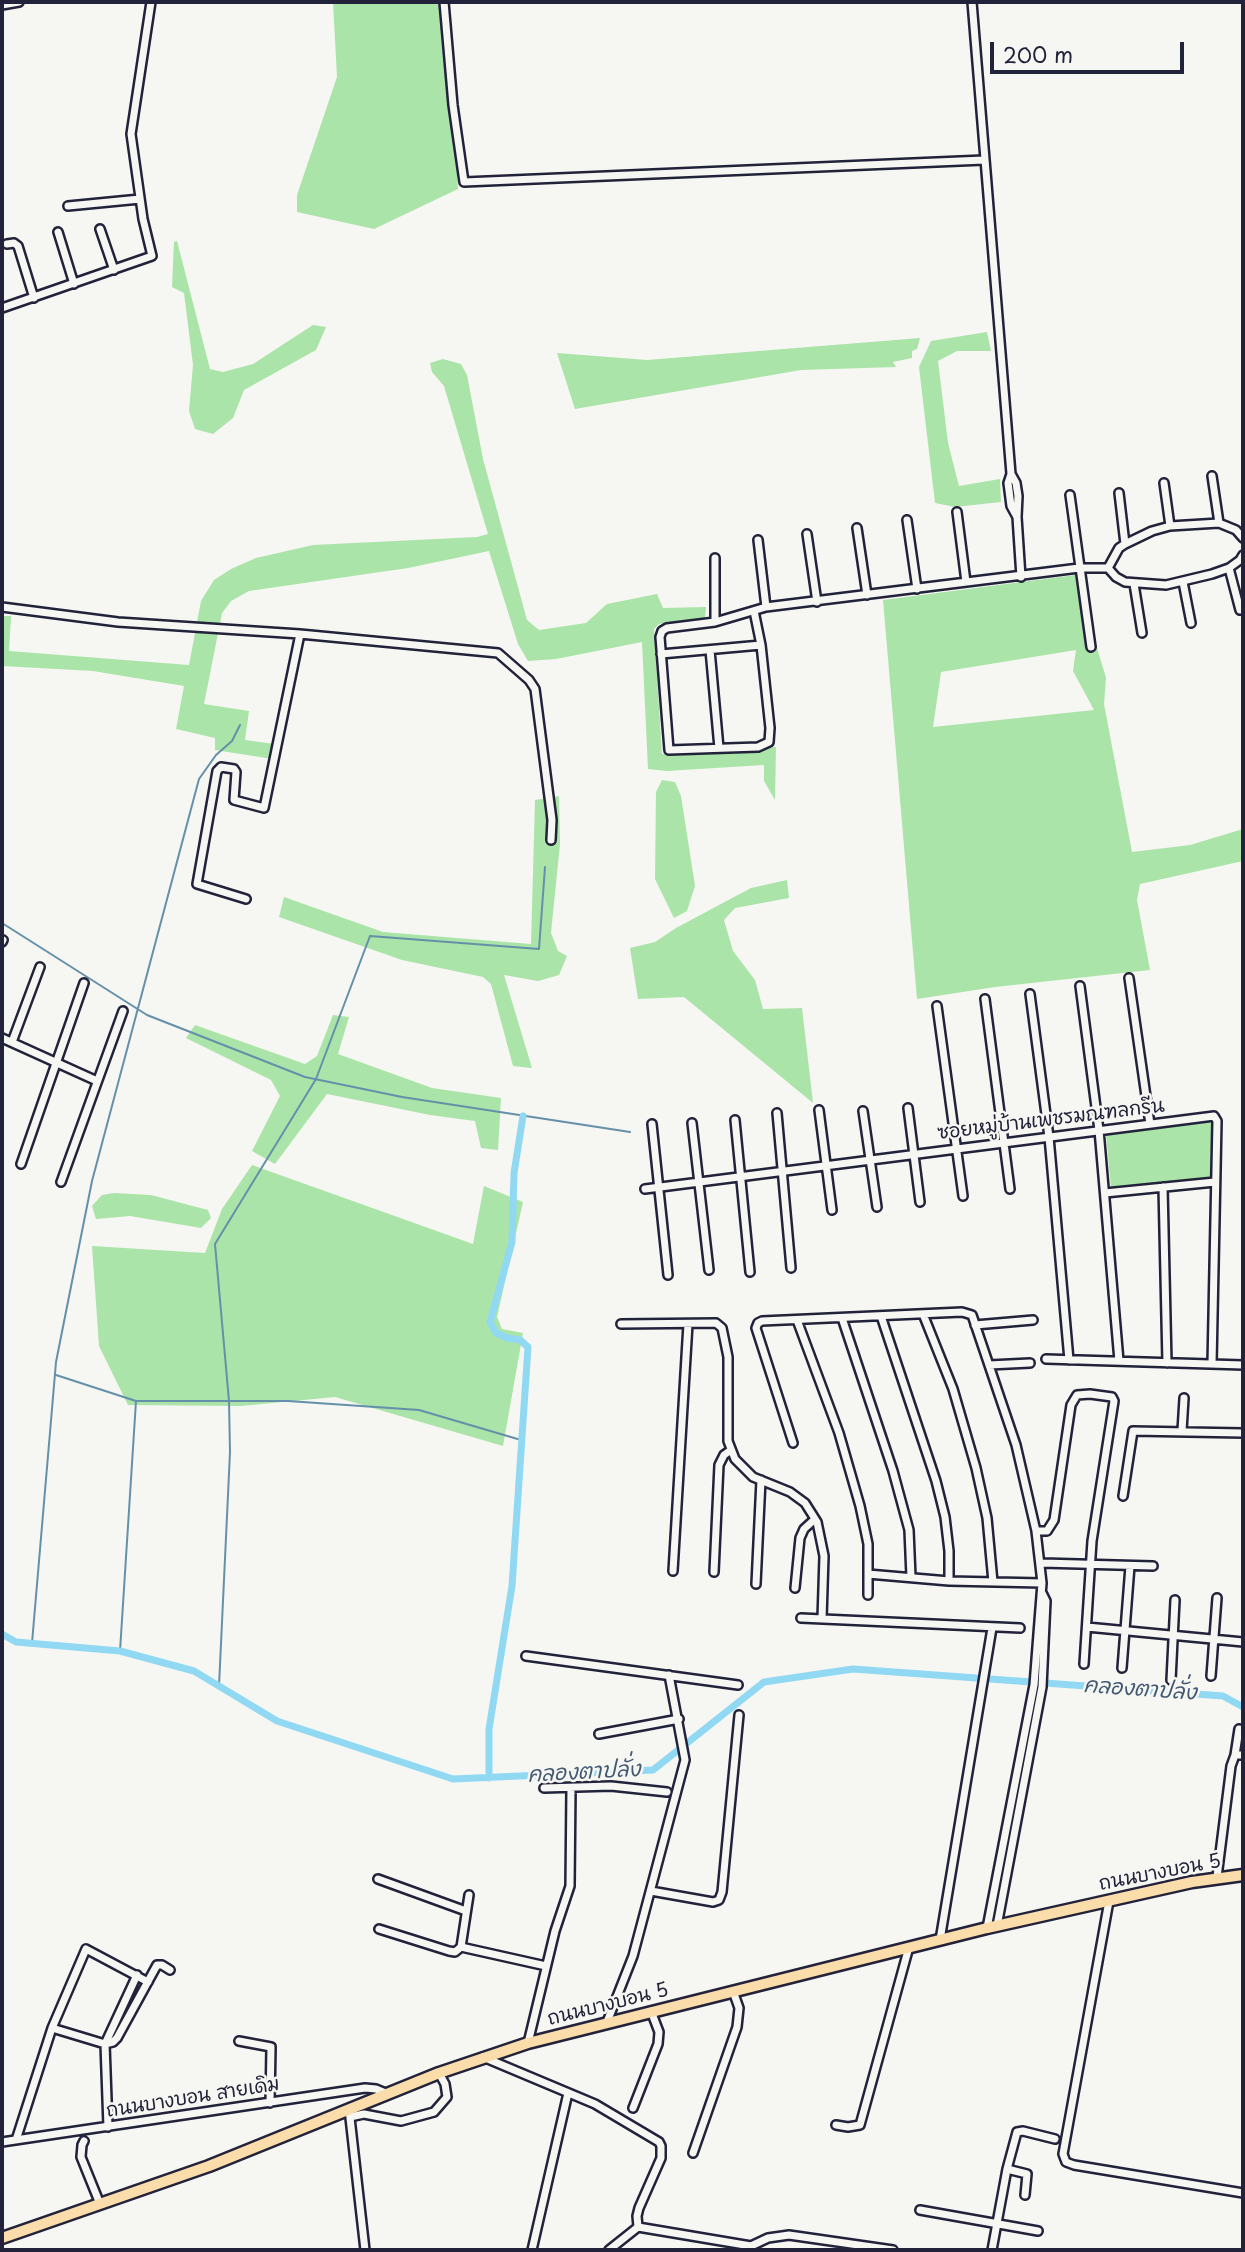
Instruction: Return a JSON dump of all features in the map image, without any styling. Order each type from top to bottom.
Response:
[{"type":"main road","name":"ถนนบางบอน 5","points":[[2,2238],[209,2166],[350,2113],[439,2073],[528,2043],[992,1927],[1217,1877],[1243,1875]]},
{"type":"street","points":[[2,5],[19,2]]},
{"type":"street","points":[[2,308],[152,256],[140,199],[131,134],[151,2]]},
{"type":"street","points":[[444,2],[453,105],[464,182],[984,160]]},
{"type":"street","points":[[972,2],[1011,474],[1009,491],[1011,506],[1017,517],[1021,577]]},
{"type":"street","points":[[68,206],[140,199]]},
{"type":"street","points":[[100,229],[114,270]]},
{"type":"street","points":[[58,232],[74,284]]},
{"type":"street","points":[[7,244],[14,243],[18,246],[34,298]]},
{"type":"street","points":[[1212,477],[1219,523]]},
{"type":"street","points":[[1164,483],[1170,526]]},
{"type":"street","points":[[1119,493],[1125,544]]},
{"type":"street","points":[[1070,495],[1091,647]]},
{"type":"street","points":[[957,512],[966,582]]},
{"type":"street","points":[[908,520],[916,589]]},
{"type":"street","points":[[1108,568],[1119,548],[1152,531],[1170,526],[1219,523],[1236,530],[1243,538]]},
{"type":"street","points":[[856,527],[867,595]]},
{"type":"street","points":[[807,534],[817,602]]},
{"type":"street","points":[[758,540],[766,607]]},
{"type":"street","points":[[1108,568],[1116,577],[1134,584],[1183,582],[1229,568],[1243,555]]},
{"type":"street","points":[[715,558],[715,622]]},
{"type":"street","points":[[754,611],[761,645],[770,728],[769,742],[758,747],[669,750],[660,637],[662,631],[667,628],[715,622],[766,607],[1079,569],[1108,568]]},
{"type":"street","points":[[1229,568],[1240,610]]},
{"type":"street","points":[[1183,582],[1191,623]]},
{"type":"street","points":[[1134,584],[1142,633]]},
{"type":"street","points":[[2,607],[118,622],[494,651],[501,654],[536,689],[552,820],[551,840]]},
{"type":"street","points":[[246,899],[197,884],[217,771],[221,767],[234,769],[236,772],[234,800],[264,808],[300,634]]},
{"type":"street","points":[[661,654],[761,645]]},
{"type":"street","points":[[710,650],[719,748]]},
{"type":"street","points":[[12,1042],[40,967]]},
{"type":"street","points":[[1129,978],[1150,1124]]},
{"type":"street","points":[[21,1164],[84,983]]},
{"type":"street","points":[[1080,986],[1099,1130],[1119,1361]]},
{"type":"street","points":[[1030,994],[1049,1137],[1069,1360]]},
{"type":"street","points":[[985,999],[1010,1189]]},
{"type":"street","points":[[937,1006],[963,1196]]},
{"type":"street","points":[[61,1182],[123,1011]]},
{"type":"street","points":[[2,1038],[97,1081]]},
{"type":"street","points":[[908,1108],[920,1202]]},
{"type":"street","points":[[819,1110],[832,1210]]},
{"type":"street","points":[[863,1111],[877,1207]]},
{"type":"street","points":[[777,1113],[791,1268]]},
{"type":"street","name":"ซอยหมู่บ้านเพชรมณฑลกรีน","points":[[645,1189],[1214,1116],[1217,1121],[1212,1364]]},
{"type":"street","points":[[735,1120],[750,1272]]},
{"type":"street","points":[[692,1123],[709,1270]]},
{"type":"street","points":[[652,1124],[668,1275]]},
{"type":"street","points":[[1105,1193],[1215,1182]]},
{"type":"street","points":[[1163,1187],[1167,1363]]},
{"type":"street","points":[[793,1443],[756,1328],[758,1323],[969,1313],[1016,1445],[1042,1563],[1042,1592],[1039,1602],[1039,1667],[1042,1687],[1035,1704],[1016,1779],[992,1927]]},
{"type":"street","points":[[923,1314],[953,1389],[976,1468],[987,1518],[993,1582]]},
{"type":"street","points":[[881,1316],[936,1480],[945,1517],[949,1581]]},
{"type":"street","points":[[842,1318],[909,1530],[911,1577]]},
{"type":"street","points":[[797,1320],[839,1433],[860,1506],[868,1544],[868,1595]]},
{"type":"street","points":[[975,1325],[1033,1320]]},
{"type":"street","points":[[621,1324],[716,1323],[722,1328],[728,1357],[728,1441],[731,1450],[735,1459],[753,1477],[790,1492],[805,1503],[814,1519],[824,1556],[822,1619]]},
{"type":"street","points":[[673,1571],[688,1324]]},
{"type":"street","points":[[1046,1359],[1243,1365]]},
{"type":"street","points":[[989,1365],[1030,1363]]},
{"type":"street","points":[[1036,1531],[1047,1531],[1054,1520],[1071,1405],[1077,1395],[1112,1397],[1114,1401],[1092,1541],[1084,1664]]},
{"type":"street","points":[[1182,1431],[1184,1398]]},
{"type":"street","points":[[1123,1496],[1133,1431],[1243,1433]]},
{"type":"street","points":[[714,1572],[719,1465],[724,1455],[731,1450]]},
{"type":"street","points":[[756,1584],[761,1480]]},
{"type":"street","points":[[795,1588],[800,1538],[804,1529],[814,1519]]},
{"type":"street","points":[[1042,1563],[1153,1566]]},
{"type":"street","points":[[1122,1668],[1130,1566]]},
{"type":"street","points":[[868,1574],[949,1581],[1042,1583]]},
{"type":"street","points":[[1211,1676],[1217,1598]]},
{"type":"street","points":[[1171,1679],[1175,1600]]},
{"type":"street","points":[[801,1618],[1020,1628]]},
{"type":"street","points":[[1087,1627],[1243,1642]]},
{"type":"street","points":[[940,1940],[992,1628]]},
{"type":"street","points":[[526,1656],[738,1685]]},
{"type":"street","points":[[1006,1852],[1024,1780],[1035,1704],[1034,1685],[1039,1667]]},
{"type":"street","points":[[607,2022],[633,1956],[685,1760],[669,1675]]},
{"type":"street","points":[[651,1891],[713,1902],[719,1900],[739,1715]]},
{"type":"street","points":[[598,1734],[679,1719]]},
{"type":"street","points":[[1217,1877],[1231,1766],[1239,1755],[1239,1728]]},
{"type":"street","points":[[1016,1779],[1024,1780]]},
{"type":"street","points":[[544,1788],[611,1786],[667,1792]]},
{"type":"street","points":[[528,2043],[546,1966],[570,1886],[571,1788]]},
{"type":"street","points":[[378,1879],[466,1911]]},
{"type":"street","points":[[379,1928],[454,1952],[461,1947],[469,1895]]},
{"type":"street","points":[[1109,1901],[1060,2140],[1066,2162],[1243,2193]]},
{"type":"street","points":[[461,1947],[546,1966]]},
{"type":"street","points":[[836,2125],[860,2125],[909,1947]]},
{"type":"street","points":[[16,2140],[52,2028],[86,1949],[148,1982]]},
{"type":"street","points":[[52,2028],[105,2044],[117,2038],[157,1965],[170,1970]]},
{"type":"street","points":[[108,2127],[105,2044],[136,1975]]},
{"type":"street","points":[[693,2153],[737,2026],[739,2008],[733,1991]]},
{"type":"street","points":[[633,2108],[658,2044],[659,2032],[651,2011]]},
{"type":"street","points":[[239,2040],[271,2047],[270,2103]]},
{"type":"street","points":[[482,2057],[611,2113],[659,2142],[660,2158],[637,2216],[638,2227]]},
{"type":"street","points":[[365,2250],[350,2113],[401,2120],[434,2112],[447,2097],[439,2073]]},
{"type":"street","name":"ถนนบางบอน สายเดิม","points":[[2,2142],[365,2088],[388,2094]]},
{"type":"street","points":[[532,2250],[568,2093]]},
{"type":"street","points":[[992,2250],[1007,2169],[1017,2132],[1060,2140]]},
{"type":"street","points":[[85,2141],[81,2157],[100,2204]]},
{"type":"street","points":[[1007,2169],[1027,2174],[1025,2195]]},
{"type":"street","points":[[920,2210],[1038,2231]]},
{"type":"street","points":[[609,2250],[638,2227],[749,2247],[768,2238],[789,2235],[893,2250]]},
{"type":"green space","points":[[333,2],[447,2],[458,189],[374,229],[297,212],[297,195],[337,77]]},
{"type":"green space","points":[[177,241],[210,369],[223,372],[253,364],[313,325],[326,327],[316,350],[244,390],[233,418],[213,434],[195,429],[189,411],[193,365],[184,293],[172,287],[174,242]]},
{"type":"green space","points":[[987,332],[991,351],[957,351],[938,361],[948,443],[959,486],[1000,479],[1001,502],[955,507],[935,503],[919,367],[931,341]]},
{"type":"green space","points":[[920,338],[917,349],[912,351],[912,358],[893,362],[896,367],[801,370],[575,409],[557,353],[647,360]]},
{"type":"green space","points":[[443,359],[461,364],[467,375],[483,459],[527,620],[539,630],[586,623],[607,604],[657,594],[663,608],[706,607],[705,618],[659,624],[654,629],[662,754],[776,747],[775,800],[764,781],[764,765],[667,771],[648,769],[642,642],[556,659],[528,661],[518,644],[489,551],[408,568],[249,591],[231,601],[222,613],[204,704],[249,711],[245,740],[282,745],[279,760],[215,750],[215,738],[176,729],[184,686],[93,671],[2,666],[2,616],[11,616],[9,651],[189,665],[201,601],[214,580],[256,558],[313,545],[477,537],[488,534],[444,386],[432,372],[430,363]]},
{"type":"green space","points":[[1075,575],[1106,678],[1104,704],[1132,852],[1190,845],[1243,829],[1243,861],[1140,884],[1137,900],[1150,970],[995,987],[917,999],[883,600]],"holes":[[[1076,650],[1073,671],[1094,710],[933,727],[941,672]]]},
{"type":"green space","points":[[662,780],[675,782],[681,796],[695,886],[687,911],[674,918],[655,879],[656,792]]},
{"type":"green space","points":[[559,796],[560,844],[551,933],[558,951],[567,956],[559,975],[538,981],[504,975],[532,1068],[513,1066],[491,984],[483,977],[402,960],[279,917],[284,897],[383,932],[531,944],[535,800]]},
{"type":"green space","points":[[787,880],[789,898],[735,908],[724,920],[733,951],[755,980],[763,1009],[802,1008],[813,1103],[684,997],[638,999],[630,948],[655,942],[751,888]]},
{"type":"green space","points":[[333,1015],[349,1017],[338,1054],[432,1088],[501,1098],[498,1150],[481,1148],[475,1121],[430,1115],[327,1094],[275,1164],[252,1151],[280,1096],[271,1080],[186,1038],[195,1025],[305,1064],[317,1056]]},
{"type":"green space","points":[[1212,1121],[1211,1177],[1111,1187],[1106,1135]]},
{"type":"green space","points":[[252,1165],[473,1244],[484,1186],[523,1202],[497,1317],[502,1329],[523,1333],[503,1446],[335,1397],[241,1406],[128,1405],[99,1346],[92,1246],[205,1253],[222,1209]]},
{"type":"green space","points":[[102,1195],[151,1195],[208,1210],[211,1218],[201,1228],[130,1216],[96,1219],[92,1206]]},
{"type":"waterway","points":[[32,1643],[56,1362],[92,1181],[199,779],[216,755],[232,741],[240,725]]},
{"type":"waterway","points":[[219,1686],[230,1452],[229,1401],[215,1244],[316,1079],[370,936],[539,949],[545,867]]},
{"type":"waterway","points":[[2,923],[147,1015],[305,1077],[402,1097],[630,1132]]},
{"type":"waterway","points":[[489,1778],[489,1729],[512,1586],[528,1347],[520,1340],[496,1333],[490,1322],[512,1242],[514,1173],[523,1116]]},
{"type":"waterway","points":[[56,1375],[136,1401],[288,1401],[419,1410],[521,1440]]},
{"type":"waterway","points":[[120,1651],[136,1401]]},
{"type":"waterway","name":"คลองตาปลั่ง","points":[[2,1634],[16,1642],[120,1651],[194,1671],[277,1721],[453,1779],[653,1770],[764,1682],[853,1669],[1223,1696],[1243,1707]]}]
